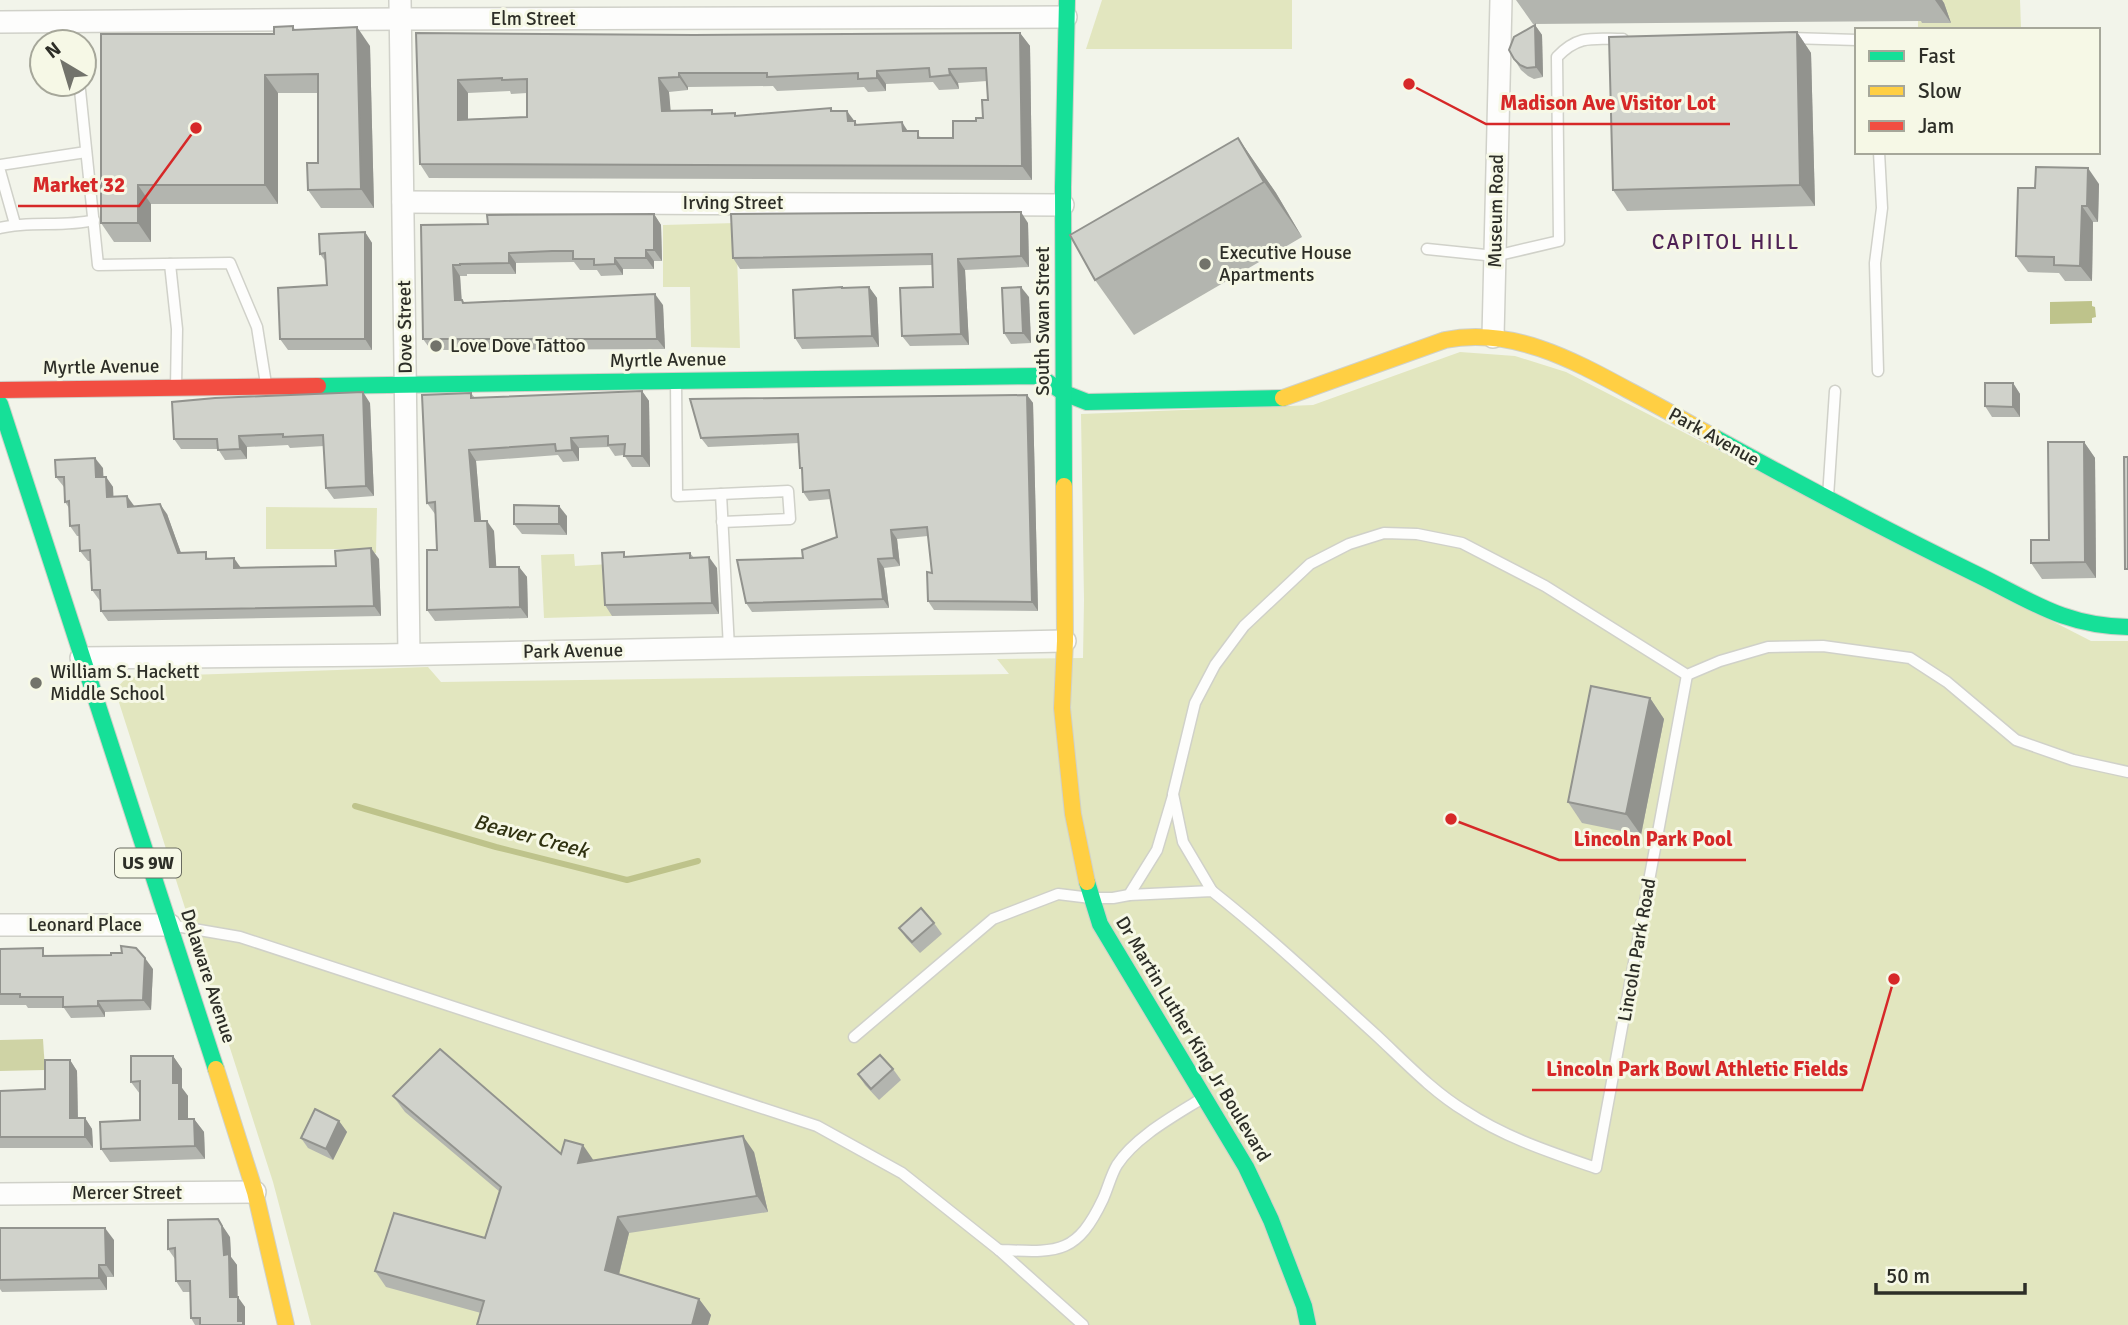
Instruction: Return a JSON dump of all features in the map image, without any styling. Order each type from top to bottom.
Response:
[{"type":"street","name":"Museum Road","points":[[1493,337],[1501,0]]},
{"type":"street","name":"Elm Street","points":[[0,22],[400,9],[1066,9]]},
{"type":"street","name":"Dove Street","points":[[400,9],[409,654]]},
{"type":"street","name":"South Swan Street","points":[[1065,641],[1063,205],[1066,9]]},
{"type":"street","name":"Irving Street","points":[[403,202],[1063,205]]},
{"type":"street","name":"Park Avenue","points":[[1287,398],[1370,366],[1445,340],[1465,336],[1493,337],[1552,351],[1875,524],[2048,612],[2078,623],[2112,628],[2128,627]]},
{"type":"street","name":"Myrtle Avenue","points":[[0,390],[1039,376],[1064,393],[1087,402],[1287,398]]},
{"type":"street","name":"Delaware Avenue","points":[[0,404],[255,1192],[286,1325]]},
{"type":"street","name":"Park Avenue","points":[[81,658],[1065,641]]},
{"type":"street","name":"Dr Martin Luther King Jr Boulevard","points":[[1065,641],[1062,708],[1073,814],[1091,898],[1100,924],[1247,1167],[1271,1220],[1304,1306],[1308,1325]]},
{"type":"street","name":"Leonard Place","points":[[0,925],[170,925]]},
{"type":"street","name":"Mercer Street","points":[[0,1194],[255,1192]]},
{"type":"lane","points":[[1781,38],[1855,40]]},
{"type":"lane","points":[[1427,249],[1495,256],[1559,242],[1557,57],[1566,47],[1581,39],[1635,39]]},
{"type":"lane","points":[[81,98],[98,265],[230,264],[257,327],[266,386]]},
{"type":"lane","points":[[0,165],[86,152]]},
{"type":"lane","points":[[1878,371],[1875,263],[1882,208],[1879,154]]},
{"type":"lane","points":[[0,171],[15,225]]},
{"type":"lane","points":[[0,228],[94,220]]},
{"type":"lane","points":[[170,264],[177,329],[176,387]]},
{"type":"lane","points":[[676,381],[677,496],[788,491],[790,519],[722,522]]},
{"type":"lane","points":[[1828,499],[1835,391]]},
{"type":"lane","points":[[720,494],[729,648]]},
{"type":"lane","name":"Lincoln Park Road","points":[[1129,895],[1157,850],[1195,703],[1215,666],[1244,626],[1310,564],[1349,544],[1384,533],[1418,534],[1462,543],[1545,586],[1687,675],[1597,1168],[1530,1146],[1490,1126],[1462,1110],[1427,1082],[1255,925],[1212,891],[1183,842],[1173,794]]},
{"type":"lane","points":[[1687,675],[1720,661],[1768,647],[1823,646],[1910,659],[1947,682],[2016,740],[2073,760],[2128,772]]},
{"type":"lane","points":[[854,1037],[993,919],[1058,894],[1113,898],[1212,891]]},
{"type":"lane","points":[[170,925],[240,937],[817,1126],[902,1172],[999,1250],[1083,1325]]},
{"type":"lane","points":[[999,1250],[1045,1252],[1072,1243],[1088,1229],[1117,1165],[1130,1150],[1155,1128],[1204,1097]]},
{"type":"shaded area","points":[[1102,0],[1292,0],[1292,49],[1086,49]]},
{"type":"shaded area","points":[[1918,0],[2020,0],[2021,27],[1918,28]]},
{"type":"shaded area","points":[[736,223],[740,348],[691,347],[690,287],[663,287],[663,225]]},
{"type":"shaded area","points":[[2092,301],[2096,317],[2092,318],[2092,323],[2050,324],[2050,302]]},
{"type":"shaded area","points":[[1460,352],[1515,356],[1566,372],[2091,641],[2128,641],[2128,1325],[311,1325],[273,1182],[115,690],[127,677],[428,667],[441,682],[1009,674],[997,659],[1083,658],[1081,414],[1313,405]]},
{"type":"shaded area","points":[[266,507],[377,508],[376,553],[345,553],[344,549],[266,549]]},
{"type":"shaded area","points":[[574,554],[575,566],[610,564],[612,616],[544,618],[541,555]]},
{"type":"shaded area","points":[[43,1039],[45,1070],[0,1071],[0,1040]]},
{"type":"building","points":[[1535,25],[1536,67],[1527,68],[1514,59],[1509,50],[1514,37]]},
{"type":"building","points":[[293,26],[293,30],[357,27],[361,189],[308,190],[307,163],[318,163],[318,74],[265,75],[265,185],[138,185],[138,223],[101,223],[101,34],[274,34],[274,27]]},
{"type":"building","points":[[1797,32],[1800,185],[1613,190],[1609,37]]},
{"type":"building","points":[[416,33],[1020,33],[1022,166],[420,164]],"holes":[[[929,68],[930,77],[950,75],[949,69],[986,68],[988,100],[982,100],[983,118],[976,118],[976,121],[953,121],[953,138],[918,138],[918,131],[903,131],[902,122],[855,125],[855,121],[848,121],[847,111],[831,111],[831,108],[735,116],[735,113],[712,114],[712,110],[662,111],[659,78],[679,77],[679,73],[767,73],[767,77],[858,73],[858,79],[877,78],[877,71]],[[527,79],[527,117],[458,120],[458,80]]]},
{"type":"building","points":[[1238,138],[1264,182],[1095,280],[1070,235]]},
{"type":"building","points":[[2036,167],[2088,168],[2087,206],[2082,206],[2080,266],[2054,265],[2054,257],[2016,256],[2018,188],[2035,188]]},
{"type":"building","points":[[1021,212],[1021,256],[958,259],[961,334],[902,336],[900,288],[933,287],[932,254],[733,258],[731,214]]},
{"type":"building","points":[[654,214],[654,250],[646,250],[646,258],[615,258],[615,264],[594,265],[594,259],[573,259],[573,251],[552,251],[509,253],[509,263],[453,265],[455,300],[462,300],[463,303],[655,294],[657,339],[423,339],[421,225],[488,224],[487,215]]},
{"type":"building","points":[[365,232],[365,339],[280,339],[278,288],[327,285],[325,253],[320,254],[319,234]]},
{"type":"building","points":[[869,287],[872,336],[795,338],[793,290]]},
{"type":"building","points":[[1021,287],[1023,333],[1004,333],[1002,288]]},
{"type":"building","points":[[1985,383],[2013,383],[2013,407],[1985,406]]},
{"type":"building","points":[[642,391],[642,456],[624,456],[625,444],[608,445],[608,436],[571,438],[572,450],[556,451],[555,444],[469,450],[475,521],[487,521],[490,567],[519,567],[520,607],[427,610],[427,550],[437,550],[435,502],[427,503],[422,395],[471,393],[471,398]]},
{"type":"building","points":[[363,392],[366,486],[326,488],[323,435],[239,436],[240,449],[218,450],[217,439],[174,439],[172,402]]},
{"type":"building","points":[[1027,395],[1032,602],[928,601],[927,572],[932,573],[927,527],[891,530],[894,558],[878,559],[883,599],[746,603],[737,560],[803,558],[802,550],[837,537],[829,490],[803,492],[798,434],[701,438],[690,399]]},
{"type":"building","points":[[2048,442],[2084,442],[2085,562],[2031,563],[2031,540],[2049,540]]},
{"type":"building","points":[[2124,457],[2128,457],[2128,569],[2125,569]]},
{"type":"building","points":[[95,458],[96,477],[106,477],[107,497],[127,496],[128,507],[160,504],[178,553],[206,552],[206,559],[234,558],[234,568],[336,566],[335,551],[371,548],[374,606],[101,611],[100,590],[92,590],[90,550],[80,551],[79,525],[70,526],[64,477],[56,477],[55,460]]},
{"type":"building","points":[[514,505],[559,506],[559,524],[514,524]]},
{"type":"building","points":[[624,552],[624,557],[690,553],[690,558],[709,557],[712,603],[605,605],[602,553]]},
{"type":"building","points":[[1591,686],[1650,698],[1626,814],[1568,802]]},
{"type":"building","points":[[921,908],[934,923],[912,942],[899,928]]},
{"type":"building","points":[[121,946],[136,948],[145,958],[143,1000],[98,1001],[98,1006],[63,1007],[63,997],[0,994],[0,949],[43,948],[43,956],[111,955],[122,953]]},
{"type":"building","points":[[440,1049],[561,1154],[565,1140],[583,1145],[578,1163],[743,1136],[757,1196],[618,1217],[605,1270],[699,1299],[692,1325],[477,1325],[484,1301],[375,1271],[394,1213],[485,1238],[501,1187],[393,1096]]},
{"type":"building","points":[[880,1055],[893,1069],[871,1089],[858,1074]]},
{"type":"building","points":[[131,1056],[173,1056],[173,1083],[179,1083],[179,1119],[194,1119],[195,1146],[101,1149],[100,1122],[140,1120],[140,1081],[131,1082]]},
{"type":"building","points":[[45,1060],[70,1060],[70,1118],[85,1118],[85,1137],[0,1137],[0,1091],[45,1089]]},
{"type":"building","points":[[315,1109],[339,1121],[326,1149],[301,1138]]},
{"type":"building","points":[[218,1219],[222,1226],[224,1255],[229,1254],[230,1297],[238,1297],[238,1321],[243,1321],[243,1325],[200,1325],[200,1318],[191,1318],[190,1281],[176,1281],[175,1248],[168,1249],[168,1220]]},
{"type":"building","points":[[0,1228],[105,1228],[106,1265],[99,1265],[99,1278],[0,1280]]},
{"type":"waterway","name":"Beaver Creek","points":[[355,806],[496,847],[627,880],[698,861]]},
{"type":"traffic: fast","points":[[1064,486],[1063,187],[1067,0]]},
{"type":"traffic: fast","points":[[318,386],[1039,376],[1064,393],[1087,402],[1283,398]]},
{"type":"traffic: fast","points":[[0,404],[216,1069]]},
{"type":"traffic: fast","points":[[1714,437],[2030,602],[2084,622],[2128,627]]},
{"type":"traffic: fast","points":[[1087,882],[1100,924],[1246,1167],[1271,1220],[1304,1306],[1308,1325]]},
{"type":"traffic: slow","points":[[1283,398],[1445,340],[1494,338],[1540,348],[1563,357],[1714,437]]},
{"type":"traffic: slow","points":[[1064,486],[1065,641],[1062,708],[1073,814],[1087,882]]},
{"type":"traffic: slow","points":[[216,1069],[255,1192],[286,1325]]},
{"type":"traffic: jam","points":[[0,390],[318,386]]},
{"type":"place","name":"Madison Ave Visitor Lot","points":[[1409,84]]},
{"type":"place","name":"Market 32","points":[[196,128]]},
{"type":"place","name":"Executive House Apartments","points":[[1205,264]]},
{"type":"place","name":"Love Dove Tattoo","points":[[436,346]]},
{"type":"place","name":"William S. Hackett Middle School","points":[[36,683]]},
{"type":"place","name":"Lincoln Park Pool","points":[[1451,819]]},
{"type":"place","name":"Lincoln Park Bowl Athletic Fields","points":[[1894,979]]},
{"type":"district","name":"CAPITOL HILL","points":[[1726,242]]}]
